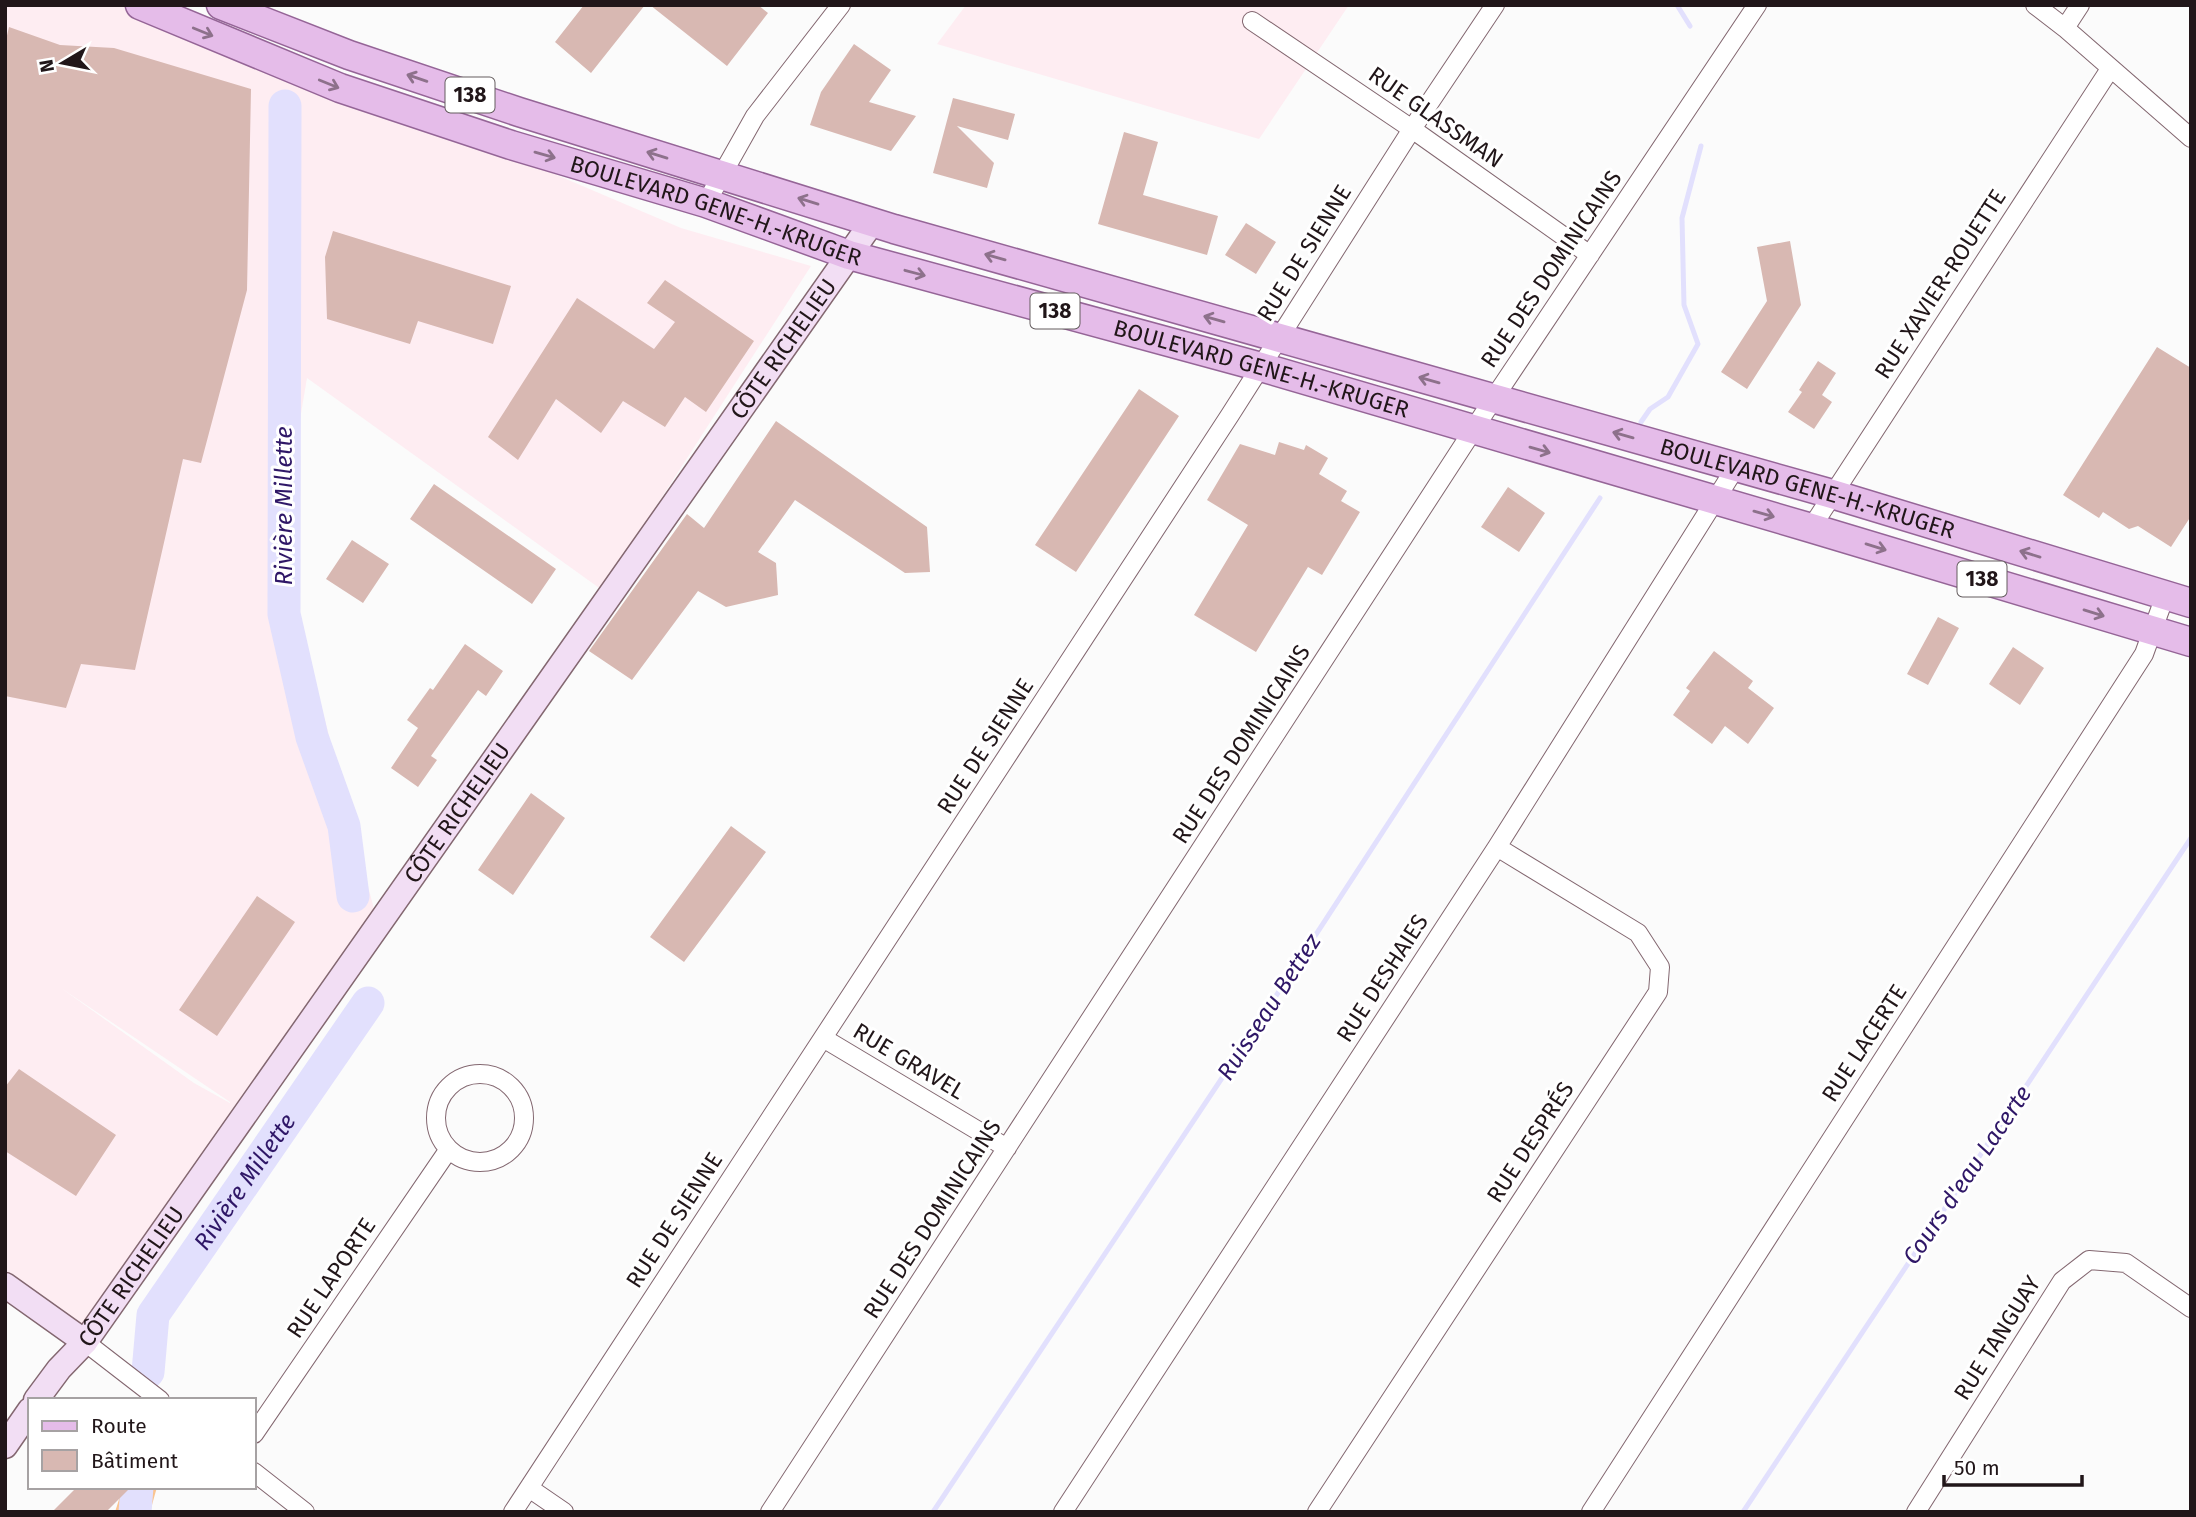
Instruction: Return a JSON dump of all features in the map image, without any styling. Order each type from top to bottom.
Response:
[{"type":"main road","name":"BOULEVARD GENE-H.-KRUGER","points":[[141,5],[340,88],[511,145],[706,203],[849,255],[1261,367],[1811,527],[2191,642]]},
{"type":"main road","name":"BOULEVARD GENE-H.-KRUGER","points":[[221,5],[349,55],[519,112],[873,221],[1832,494],[2178,599]]},
{"type":"street","points":[[706,203],[755,116],[841,5]]},
{"type":"street","name":"RUE DE SIENNE","points":[[513,1512],[1495,5]]},
{"type":"street","name":"RUE DES DOMINICAINS","points":[[770,1512],[1494,398],[1757,5]]},
{"type":"street","points":[[2035,5],[2110,69],[2188,127]]},
{"type":"street","points":[[2065,28],[2080,5]]},
{"type":"street","name":"RUE GLASSMAN","points":[[1252,21],[1412,129],[1590,255]]},
{"type":"street","name":"RUE XAVIER-ROUETTE","points":[[1811,527],[2110,69]]},
{"type":"street","name":"CÔTE RICHELIEU","points":[[37,1398],[59,1369],[85,1342],[873,221]]},
{"type":"street","name":"RUE DESHAIES","points":[[1063,1512],[1497,847],[1736,467]]},
{"type":"street","name":"RUE LACERTE","points":[[1591,1512],[2144,654],[2153,631],[2178,599]]},
{"type":"street","name":"RUE DESPRÉS","points":[[1317,1512],[1658,992],[1660,967],[1639,933],[1497,847]]},
{"type":"street","name":"RUE GRAVEL","points":[[823,1038],[1007,1148]]},
{"type":"street","points":[[480,1074],[507,1082],[517,1093],[524,1113],[521,1134],[514,1147],[489,1161],[475,1162],[461,1158],[449,1149],[436,1123],[437,1108],[452,1084],[465,1076],[480,1074]]},
{"type":"street","name":"RUE LAPORTE","points":[[256,1431],[449,1149]]},
{"type":"street","name":"RUE TANGUAY","points":[[1916,1512],[2062,1281],[2090,1260],[2126,1263],[2191,1308]]},
{"type":"street","points":[[5,1285],[157,1398]]},
{"type":"street","points":[[5,1446],[28,1413]]},
{"type":"street","points":[[256,1474],[305,1512]]},
{"type":"street","points":[[529,1488],[564,1512]]},
{"type":"shaded area","points":[[5,5],[129,5],[498,150],[681,228],[811,266],[602,590],[307,378],[279,543],[375,913],[80,1334],[5,1276]],"holes":[[[61,988],[230,1102],[194,1083]]]},
{"type":"shaded area","points":[[966,5],[1349,5],[1259,139],[937,44]]},
{"type":"shaded area","points":[[122,1489],[156,1489],[150,1512],[115,1512]]},
{"type":"building","points":[[584,5],[645,5],[591,73],[555,42]]},
{"type":"building","points":[[650,5],[758,5],[768,13],[727,66]]},
{"type":"building","points":[[9,27],[60,45],[114,48],[251,89],[247,290],[201,463],[183,459],[135,670],[81,664],[66,708],[5,696],[5,44]]},
{"type":"building","points":[[854,44],[891,70],[869,102],[916,116],[891,151],[810,125],[821,92]]},
{"type":"building","points":[[953,98],[1015,114],[1008,140],[957,126],[994,163],[987,188],[933,173]]},
{"type":"building","points":[[1124,132],[1158,142],[1143,195],[1218,216],[1207,255],[1098,224]]},
{"type":"building","points":[[1246,223],[1276,242],[1256,274],[1225,255]]},
{"type":"building","points":[[333,231],[511,286],[493,344],[418,321],[410,344],[327,319],[325,257]]},
{"type":"building","points":[[1790,241],[1801,305],[1747,389],[1721,372],[1767,301],[1757,247]]},
{"type":"building","points":[[665,280],[754,341],[706,412],[685,397],[665,427],[623,401],[601,433],[556,399],[518,460],[488,437],[577,298],[654,349],[675,322],[647,303]]},
{"type":"building","points":[[2157,347],[2191,368],[2191,516],[2171,547],[2138,526],[2129,529],[2103,512],[2099,518],[2063,495]]},
{"type":"building","points":[[1818,361],[1836,373],[1822,395],[1832,402],[1814,429],[1788,412]]},
{"type":"building","points":[[1139,389],[1179,416],[1076,572],[1035,545]]},
{"type":"building","points":[[776,421],[927,527],[930,572],[905,573],[795,500],[758,552],[776,563],[778,595],[726,607],[698,591],[632,680],[589,651],[687,514],[704,528]]},
{"type":"building","points":[[1279,442],[1304,450],[1306,445],[1328,458],[1319,474],[1347,491],[1341,501],[1360,512],[1322,575],[1308,567],[1256,652],[1194,615],[1248,525],[1207,500],[1240,444],[1275,455]]},
{"type":"building","points":[[434,484],[556,569],[532,604],[410,519]]},
{"type":"building","points":[[1508,487],[1545,513],[1519,552],[1481,527]]},
{"type":"building","points":[[352,540],[389,564],[363,603],[326,579]]},
{"type":"building","points":[[1938,617],[1959,628],[1928,685],[1907,674]]},
{"type":"building","points":[[465,644],[503,671],[486,696],[478,690],[431,756],[437,760],[418,787],[391,768],[418,728],[407,720],[430,688],[433,690]]},
{"type":"building","points":[[2013,647],[2044,668],[2020,705],[1989,684]]},
{"type":"building","points":[[1714,651],[1753,681],[1748,688],[1774,708],[1748,744],[1725,726],[1712,744],[1673,715],[1690,691],[1686,688]]},
{"type":"building","points":[[531,793],[565,818],[513,895],[478,870]]},
{"type":"building","points":[[731,826],[766,852],[684,962],[650,937]]},
{"type":"building","points":[[257,896],[295,922],[217,1036],[179,1010]]},
{"type":"building","points":[[19,1069],[116,1135],[76,1196],[5,1151],[5,1087]]},
{"type":"building","points":[[75,1489],[129,1489],[106,1512],[52,1512]]},
{"type":"waterway","name":"Ruisseau Bettez","points":[[1677,5],[1690,26]]},
{"type":"waterway","name":"Rivière Millette","points":[[285,106],[284,614],[312,737],[344,826],[353,896]]},
{"type":"waterway","name":"Ruisseau Bettez","points":[[1641,422],[1650,409],[1668,397],[1698,344],[1684,305],[1682,218],[1701,146]]},
{"type":"waterway","name":"Ruisseau Bettez","points":[[933,1512],[1246,1042],[1600,498]]},
{"type":"waterway","name":"Cours d'eau Lacerte","points":[[1743,1512],[2191,838]]},
{"type":"waterway","name":"Rivière Millette","points":[[148,1372],[153,1315],[368,1003]]},
{"type":"waterway","name":"Rivière Millette","points":[[135,1512],[137,1489]]}]
